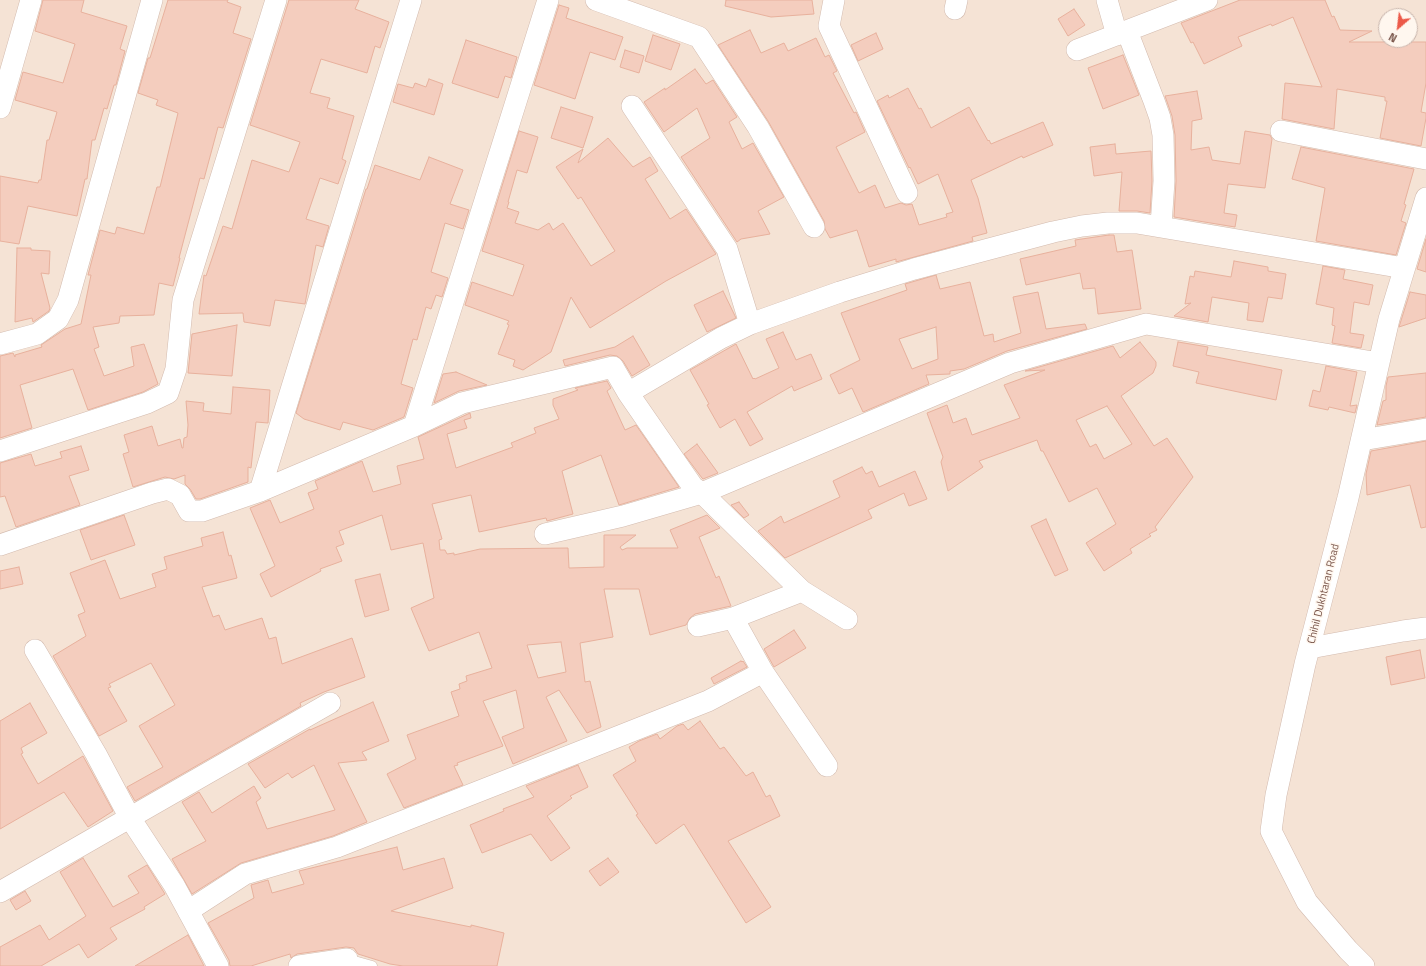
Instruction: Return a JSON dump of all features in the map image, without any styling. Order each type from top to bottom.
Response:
[{"type":"street","points":[[0,108],[31,0]]},
{"type":"street","points":[[0,344],[37,334],[58,318],[68,300],[152,0]]},
{"type":"street","points":[[0,451],[147,403],[168,393],[176,369],[183,300],[276,0]]},
{"type":"street","points":[[260,491],[411,0]]},
{"type":"street","points":[[414,426],[548,0]]},
{"type":"street","points":[[596,0],[699,37],[758,127],[814,227]]},
{"type":"street","points":[[834,0],[829,26],[907,194]]},
{"type":"street","points":[[1107,0],[1154,101],[1160,118],[1163,135],[1164,181],[1161,226]]},
{"type":"street","points":[[1077,50],[1207,0]]},
{"type":"street","points":[[632,106],[727,249],[750,324]]},
{"type":"street","points":[[1281,131],[1426,159]]},
{"type":"street","name":"Chihil Dukhtaran Road","points":[[1364,966],[1348,950],[1307,902],[1271,831],[1276,795],[1310,648],[1362,440],[1389,319],[1404,268],[1422,225],[1426,198]]},
{"type":"street","points":[[628,393],[721,338],[750,324],[840,292],[914,269],[1053,232],[1108,223],[1137,223],[1161,226],[1404,268]]},
{"type":"street","points":[[545,534],[623,516],[702,493],[1010,363],[1146,324],[1379,363]]},
{"type":"street","points":[[0,545],[152,493],[168,489],[180,495],[189,510],[202,511],[260,491],[414,426],[462,403],[613,367],[628,393],[693,487],[702,493],[802,591],[847,619]]},
{"type":"street","points":[[1362,440],[1426,429]]},
{"type":"street","points":[[698,626],[733,618],[802,591]]},
{"type":"street","points":[[733,618],[763,672],[827,766]]},
{"type":"street","points":[[1310,648],[1426,628]]},
{"type":"street","points":[[35,650],[96,754],[130,818],[174,885],[218,966]]},
{"type":"street","points":[[188,910],[245,874],[337,846],[493,786],[708,701],[763,672]]},
{"type":"street","points":[[0,892],[330,703]]},
{"type":"street","points":[[299,966],[347,958]]},
{"type":"lane","points":[[347,958],[372,966]]},
{"type":"shaded area","points":[[0,0],[1426,0],[1426,966],[0,966]]},
{"type":"building","points":[[43,0],[84,0],[81,12],[127,26],[120,49],[125,51],[116,85],[114,85],[107,109],[104,108],[95,140],[92,140],[87,179],[85,179],[77,216],[28,206],[19,244],[0,241],[0,176],[38,183],[39,180],[41,180],[47,140],[49,140],[57,112],[15,100],[23,72],[63,83],[75,44],[35,31]]},
{"type":"building","points":[[168,0],[228,0],[227,2],[241,7],[233,33],[251,39],[223,128],[218,127],[204,179],[200,178],[173,286],[159,283],[154,315],[120,316],[119,323],[93,327],[99,347],[94,349],[104,376],[134,366],[131,347],[144,344],[158,384],[143,392],[88,410],[73,369],[20,385],[32,428],[0,438],[0,356],[13,353],[15,357],[15,355],[42,347],[41,345],[65,329],[81,324],[91,275],[88,275],[100,230],[115,234],[117,227],[144,234],[157,187],[160,187],[178,113],[156,105],[158,100],[138,93],[148,58],[150,58]]},
{"type":"building","points":[[289,0],[359,0],[355,9],[389,22],[380,48],[375,46],[367,73],[321,59],[310,93],[330,98],[327,108],[354,116],[342,159],[346,161],[338,184],[320,178],[306,219],[329,226],[323,247],[316,245],[305,304],[275,300],[270,326],[244,322],[243,313],[199,314],[204,275],[206,276],[223,226],[232,229],[252,160],[289,172],[300,142],[250,125]]},
{"type":"building","points":[[726,0],[812,0],[814,14],[771,17],[725,6]]},
{"type":"building","points":[[1240,0],[1325,0],[1332,17],[1334,16],[1340,30],[1372,31],[1349,42],[1378,42],[1378,48],[1418,48],[1418,42],[1426,42],[1426,83],[1421,112],[1426,113],[1426,118],[1421,146],[1380,138],[1387,101],[1385,101],[1385,97],[1337,89],[1334,129],[1282,119],[1285,83],[1322,87],[1293,17],[1272,26],[1271,24],[1238,37],[1242,46],[1204,64],[1181,23]]},
{"type":"building","points":[[559,5],[569,8],[566,18],[623,37],[615,60],[590,52],[575,99],[534,85]]},
{"type":"building","points":[[1074,9],[1085,25],[1068,36],[1058,19]]},
{"type":"building","points":[[750,30],[761,53],[784,43],[788,51],[816,38],[825,57],[829,55],[837,71],[833,73],[854,113],[856,112],[865,132],[836,147],[859,193],[875,185],[885,208],[901,203],[906,205],[912,204],[919,225],[947,217],[946,214],[953,212],[938,174],[918,184],[877,101],[888,95],[889,98],[908,88],[919,109],[921,108],[931,128],[969,107],[991,144],[1043,122],[1053,145],[1023,158],[1022,156],[971,180],[978,198],[987,233],[972,237],[973,241],[896,262],[896,259],[869,267],[857,230],[830,238],[825,229],[824,221],[768,121],[718,45]]},
{"type":"building","points":[[876,33],[883,49],[858,61],[851,45]]},
{"type":"building","points":[[653,35],[680,44],[671,70],[645,61]]},
{"type":"building","points":[[466,40],[517,57],[511,78],[505,76],[498,98],[452,83]]},
{"type":"building","points":[[625,50],[644,56],[639,73],[620,67]]},
{"type":"building","points":[[1123,55],[1139,95],[1103,109],[1088,68]]},
{"type":"building","points":[[695,69],[706,84],[713,80],[737,117],[729,122],[742,149],[753,143],[784,197],[758,211],[770,234],[741,239],[737,242],[681,157],[710,138],[697,108],[664,132],[644,102],[665,88],[665,90]]},
{"type":"building","points":[[429,79],[443,84],[434,115],[393,102],[398,84],[413,88],[415,83],[426,87]]},
{"type":"building","points":[[1197,91],[1202,119],[1192,121],[1191,150],[1209,147],[1212,160],[1240,164],[1245,131],[1270,135],[1272,139],[1265,188],[1228,184],[1224,213],[1237,215],[1235,227],[1174,217],[1176,181],[1175,135],[1172,116],[1165,96]]},
{"type":"building","points":[[561,107],[593,117],[583,148],[551,138]]},
{"type":"building","points":[[519,131],[538,137],[527,173],[517,170],[508,202],[507,208],[519,212],[515,223],[538,230],[549,223],[553,230],[563,223],[591,266],[615,251],[581,197],[578,199],[556,167],[583,149],[578,163],[608,138],[633,167],[650,157],[658,171],[645,179],[670,219],[686,209],[716,254],[666,281],[590,328],[571,297],[551,352],[523,370],[513,366],[515,360],[498,354],[509,325],[507,324],[509,321],[465,305],[472,282],[513,296],[524,265],[482,251]]},
{"type":"building","points":[[1115,144],[1116,154],[1151,151],[1152,181],[1150,213],[1119,211],[1122,172],[1094,176],[1090,147]]},
{"type":"building","points":[[1301,147],[1414,169],[1404,204],[1406,205],[1401,221],[1406,223],[1396,255],[1316,241],[1325,188],[1292,179]]},
{"type":"building","points":[[429,157],[463,170],[450,204],[469,210],[463,229],[445,223],[431,272],[448,278],[442,297],[436,295],[431,309],[426,307],[417,340],[413,339],[401,384],[413,388],[404,417],[373,430],[343,422],[340,430],[304,419],[296,413],[366,189],[375,165],[420,180]]},
{"type":"building","points":[[1114,235],[1117,252],[1132,250],[1141,309],[1098,314],[1095,288],[1083,289],[1080,273],[1026,285],[1020,259],[1076,246],[1075,240]]},
{"type":"building","points":[[1426,239],[1426,272],[1417,269]]},
{"type":"building","points":[[17,248],[31,248],[31,250],[50,251],[49,274],[41,273],[50,308],[49,311],[33,322],[32,318],[15,322]]},
{"type":"building","points":[[1234,261],[1268,267],[1268,271],[1286,274],[1282,299],[1268,297],[1263,322],[1247,320],[1249,303],[1212,297],[1208,322],[1174,316],[1191,303],[1185,304],[1190,276],[1194,277],[1195,271],[1231,277]]},
{"type":"building","points":[[1323,266],[1345,270],[1343,279],[1373,285],[1369,305],[1354,302],[1350,333],[1364,335],[1361,348],[1332,343],[1335,326],[1332,325],[1334,308],[1316,304]]},
{"type":"building","points":[[936,275],[940,289],[970,282],[984,336],[993,334],[994,342],[1021,333],[1013,297],[1038,292],[1046,329],[1085,324],[1087,329],[1007,351],[964,369],[950,371],[950,374],[926,375],[929,384],[863,412],[852,388],[839,394],[830,375],[860,360],[841,313],[907,290],[905,284]],"holes":[[[936,327],[938,359],[912,369],[899,339]]]},
{"type":"building","points":[[723,291],[736,318],[707,332],[694,305]]},
{"type":"building","points":[[1410,292],[1426,295],[1426,318],[1399,327]]},
{"type":"building","points":[[237,325],[232,376],[188,373],[192,334]]},
{"type":"building","points":[[783,332],[796,360],[811,354],[822,379],[794,391],[792,386],[747,412],[763,439],[750,446],[735,419],[720,428],[707,405],[709,404],[690,370],[736,344],[753,379],[755,379],[779,368],[766,339]]},
{"type":"building","points":[[633,336],[650,365],[632,376],[623,361],[617,356],[610,355],[565,366],[563,360],[615,347]]},
{"type":"building","points":[[1140,342],[1156,362],[1153,373],[1121,396],[1154,446],[1167,438],[1193,477],[1155,527],[1157,530],[1149,534],[1151,536],[1130,549],[1132,553],[1104,571],[1086,543],[1116,524],[1097,488],[1069,502],[1043,451],[1041,451],[1037,440],[979,461],[983,467],[948,491],[941,462],[943,457],[927,413],[947,405],[953,423],[966,418],[972,435],[1020,418],[1004,385],[1045,370],[1025,371],[1113,346],[1120,358]],"holes":[[[1107,406],[1132,444],[1104,459],[1096,444],[1090,447],[1076,420]]]},
{"type":"building","points":[[1178,342],[1208,347],[1206,355],[1282,370],[1276,400],[1196,383],[1199,372],[1173,366]]},
{"type":"building","points":[[1326,366],[1357,372],[1350,406],[1357,405],[1355,413],[1329,407],[1328,410],[1309,406],[1313,390],[1320,392]]},
{"type":"building","points":[[456,372],[487,385],[459,391],[434,403],[443,374]]},
{"type":"building","points":[[1426,373],[1426,417],[1377,425],[1383,401],[1386,400],[1386,386],[1388,377]]},
{"type":"building","points":[[607,381],[611,388],[607,391],[625,430],[636,425],[679,487],[619,505],[601,455],[562,471],[573,514],[547,521],[546,518],[479,532],[471,495],[432,504],[442,539],[439,540],[440,550],[445,550],[447,554],[454,553],[454,555],[480,549],[568,548],[569,568],[604,567],[604,535],[636,535],[620,547],[622,550],[627,548],[678,548],[670,530],[707,515],[720,528],[699,537],[716,578],[719,576],[731,606],[695,614],[690,618],[686,625],[650,635],[639,589],[604,589],[613,637],[580,643],[585,682],[590,681],[601,727],[587,733],[559,690],[546,697],[567,741],[513,764],[502,737],[524,728],[516,690],[483,701],[503,746],[457,763],[458,765],[454,766],[463,785],[404,808],[387,774],[416,759],[407,735],[459,716],[451,692],[460,689],[459,684],[467,681],[466,676],[492,668],[479,632],[429,651],[411,608],[434,598],[423,543],[391,550],[382,515],[339,531],[344,544],[336,547],[342,561],[320,569],[321,571],[271,597],[260,574],[275,566],[250,508],[270,500],[280,523],[314,509],[308,493],[318,489],[315,481],[362,461],[373,492],[401,484],[397,466],[424,459],[418,437],[470,413],[471,418],[464,420],[467,428],[447,434],[456,468],[513,447],[511,443],[536,433],[534,428],[559,419],[553,405],[553,399],[578,390],[575,388]],"holes":[[[561,642],[566,672],[538,678],[527,645]]]},
{"type":"building","points":[[233,387],[270,390],[268,423],[256,422],[251,468],[248,467],[248,482],[200,499],[196,499],[185,484],[185,475],[174,479],[165,477],[133,487],[123,454],[129,452],[124,435],[152,426],[158,446],[180,439],[183,448],[184,438],[187,437],[188,425],[186,401],[204,403],[203,411],[231,414]]},
{"type":"building","points":[[1426,441],[1426,527],[1421,528],[1410,485],[1367,495],[1366,474],[1371,451]]},
{"type":"building","points":[[697,444],[718,473],[703,479],[684,454]]},
{"type":"building","points":[[81,446],[89,470],[69,476],[80,505],[16,527],[5,496],[0,497],[0,463],[31,454],[35,466],[62,458],[60,452]]},
{"type":"building","points":[[862,467],[866,474],[872,471],[879,487],[915,471],[927,499],[909,506],[904,493],[868,510],[872,518],[785,558],[758,531],[781,516],[784,523],[840,497],[833,481]]},
{"type":"building","points":[[739,502],[749,515],[744,518],[731,505]]},
{"type":"building","points":[[124,515],[135,545],[91,560],[80,530]]},
{"type":"building","points":[[1046,519],[1068,570],[1055,576],[1031,526]]},
{"type":"building","points":[[223,532],[229,556],[231,555],[237,578],[202,587],[213,617],[219,615],[225,630],[262,618],[269,639],[276,637],[282,664],[352,638],[365,677],[324,692],[300,703],[301,706],[135,801],[127,787],[163,767],[139,726],[175,705],[151,663],[109,684],[111,687],[108,688],[127,721],[99,736],[53,656],[86,636],[78,615],[85,612],[70,573],[105,560],[120,599],[156,587],[152,574],[167,569],[164,557],[203,546],[201,538]]},
{"type":"building","points":[[19,567],[23,584],[0,589],[0,571]]},
{"type":"building","points":[[380,574],[389,610],[365,617],[355,580]]},
{"type":"building","points":[[794,630],[806,648],[774,667],[764,649]]},
{"type":"building","points":[[1420,650],[1425,678],[1391,685],[1386,657]]},
{"type":"building","points":[[743,661],[747,667],[714,684],[711,678]]},
{"type":"building","points":[[373,702],[389,741],[362,752],[367,760],[338,763],[367,822],[333,836],[241,863],[192,894],[172,859],[206,841],[182,802],[199,792],[212,813],[254,786],[261,798],[256,802],[267,829],[335,810],[314,765],[292,778],[288,773],[265,788],[248,764],[310,729]]},
{"type":"building","points":[[30,703],[47,733],[21,748],[23,753],[21,754],[38,784],[83,756],[113,811],[88,827],[64,792],[0,829],[0,721]]},
{"type":"building","points":[[700,721],[720,749],[724,747],[746,776],[753,772],[766,797],[770,795],[780,816],[728,841],[771,907],[746,923],[684,824],[656,844],[636,815],[638,814],[613,775],[636,761],[629,747],[639,741],[657,734],[660,739],[677,726],[683,724],[688,730]]},
{"type":"building","points":[[578,765],[588,787],[570,796],[572,798],[547,816],[570,848],[551,861],[531,834],[482,853],[470,825],[504,811],[503,809],[534,797],[526,786]]},
{"type":"building","points":[[397,847],[403,870],[444,858],[453,888],[391,911],[471,927],[471,925],[504,933],[497,966],[403,966],[390,964],[358,954],[354,948],[346,947],[297,954],[291,958],[290,954],[251,966],[230,966],[229,960],[208,923],[254,898],[251,885],[268,880],[272,893],[304,884],[299,871]]},
{"type":"building","points":[[83,858],[113,907],[139,893],[128,876],[147,865],[165,894],[144,907],[145,909],[110,928],[117,939],[88,958],[79,944],[41,966],[0,966],[0,947],[40,925],[49,940],[86,916],[60,872]]},
{"type":"building","points":[[608,858],[619,872],[600,886],[589,871]]},
{"type":"building","points":[[25,891],[31,901],[16,910],[10,900]]},
{"type":"building","points":[[188,935],[204,966],[135,966]]}]
